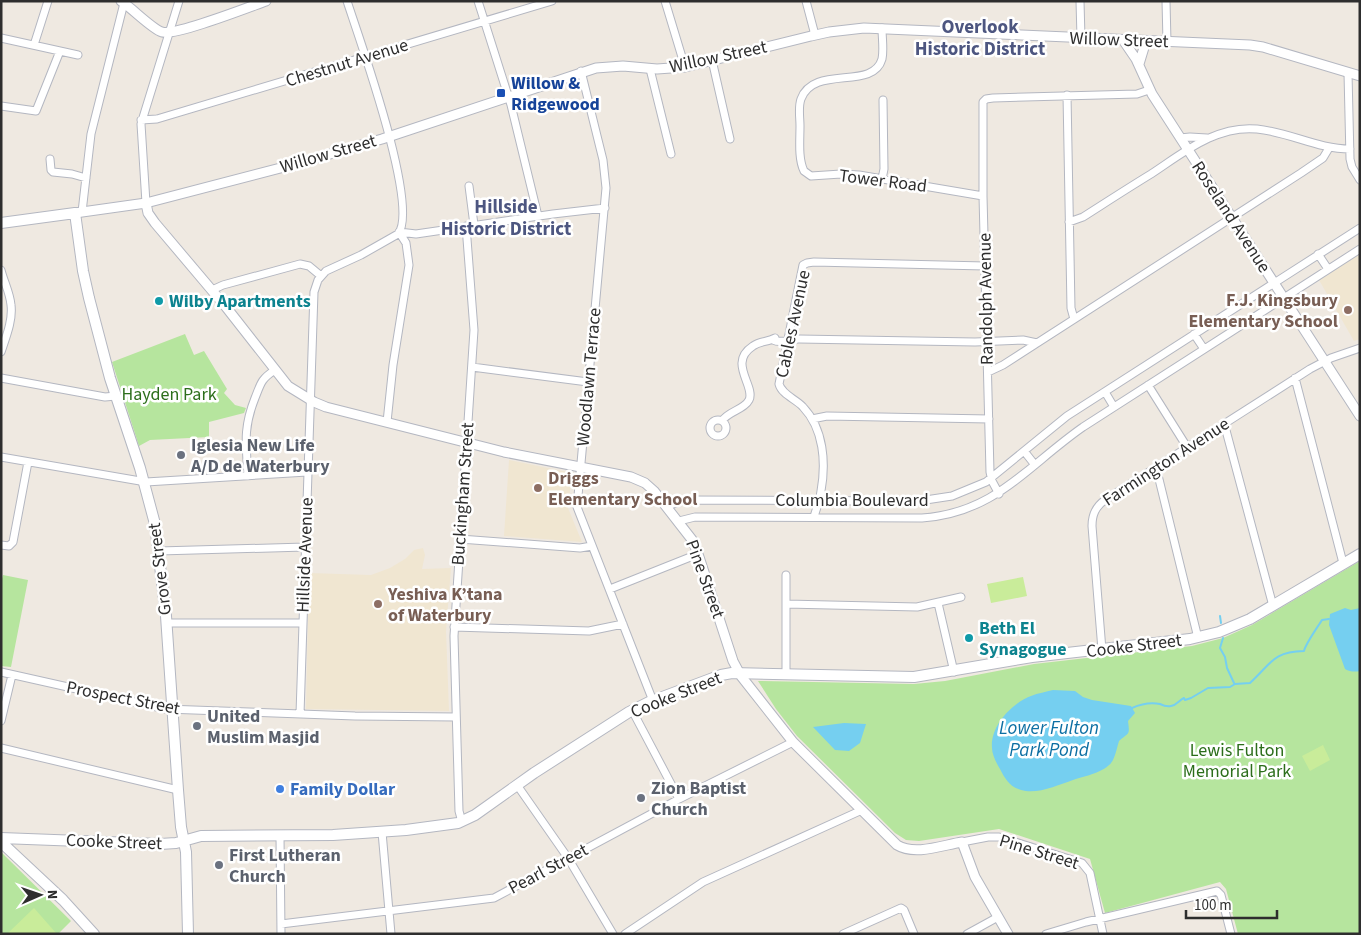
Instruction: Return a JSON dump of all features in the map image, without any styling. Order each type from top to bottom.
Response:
[{"type":"main road","name":"Willow Street","points":[[1,223],[78,213]]},
{"type":"main road","name":"Grove Street","points":[[78,213],[87,290],[116,396],[144,482],[154,519],[159,551],[167,623],[178,790],[187,859],[188,934]]},
{"type":"main road","name":"Cooke Street","points":[[1,840],[33,838],[154,844],[176,843],[206,836],[333,835],[382,832],[462,822],[632,710],[653,700],[721,675],[907,678],[954,672],[1020,659],[1198,638],[1236,626],[1360,554]]},
{"type":"main road","points":[[22,863],[19,855],[21,846],[26,840],[33,838]]},
{"type":"main road","points":[[1,840],[22,863],[63,900],[94,934]]},
{"type":"street","points":[[34,45],[48,1]]},
{"type":"street","points":[[146,203],[140,134],[141,120],[179,1]]},
{"type":"street","points":[[78,213],[86,178],[91,134],[123,2],[158,31],[169,32],[266,1]]},
{"type":"street","points":[[347,1],[366,57],[389,137],[403,204],[402,222],[399,232],[406,243],[409,265],[393,365],[387,422]]},
{"type":"street","points":[[478,1],[508,96],[538,216]]},
{"type":"street","name":"Chestnut Avenue","points":[[141,120],[157,119],[552,1]]},
{"type":"street","points":[[665,1],[685,67]]},
{"type":"street","points":[[806,1],[815,35]]},
{"type":"street","points":[[1080,1],[1081,38]]},
{"type":"street","points":[[1166,1],[1167,42]]},
{"type":"street","name":"Willow Street","points":[[78,213],[146,203],[279,169],[389,137],[581,71],[605,66],[650,69],[685,67],[815,35],[845,30],[882,28],[1236,44],[1263,47],[1360,76]]},
{"type":"street","name":"Tower Road","points":[[882,28],[882,57],[877,67],[864,75],[825,80],[814,84],[803,96],[800,112],[801,163],[805,174],[814,176],[847,174],[984,196]]},
{"type":"street","points":[[1,38],[78,55]]},
{"type":"street","name":"Roseland Avenue","points":[[1123,40],[1139,65],[1150,90],[1180,138],[1360,416]]},
{"type":"street","points":[[1139,65],[1146,41]]},
{"type":"street","points":[[1,106],[36,111],[60,51]]},
{"type":"street","points":[[712,60],[730,139]]},
{"type":"street","points":[[650,69],[672,154]]},
{"type":"street","name":"Woodlawn Terrace","points":[[581,71],[604,166],[606,182],[577,507],[653,700]]},
{"type":"street","points":[[1348,72],[1351,164],[1360,180]]},
{"type":"street","points":[[1074,319],[1071,308],[1067,95],[1137,94],[1150,90]]},
{"type":"street","name":"Randolph Avenue","points":[[999,494],[991,478],[983,102],[986,99],[993,98],[1067,95]]},
{"type":"street","points":[[882,179],[884,169],[883,100]]},
{"type":"street","points":[[1069,222],[1083,217],[1208,138],[1234,130],[1257,129],[1277,132],[1329,148],[1350,148]]},
{"type":"street","points":[[1180,138],[1208,138]]},
{"type":"street","points":[[988,372],[999,368],[1319,161],[1324,157],[1329,148]]},
{"type":"street","points":[[50,159],[53,172],[86,178]]},
{"type":"street","points":[[469,186],[474,225]]},
{"type":"street","name":"Pine Street","points":[[146,203],[148,213],[154,223],[212,290],[275,370],[290,388],[309,399],[326,407],[504,452],[641,481],[652,488],[693,541],[733,660],[740,674],[793,742],[894,842],[906,849],[922,849],[988,837],[999,837],[1082,863],[1090,873],[1103,934]]},
{"type":"street","points":[[212,290],[223,285],[300,264],[309,266],[321,276],[328,270],[360,255],[399,232],[413,234],[605,208]]},
{"type":"street","name":"Buckingham Street","points":[[462,822],[459,811],[454,626],[474,330],[466,226]]},
{"type":"street","name":"Columbia Boulevard","points":[[667,506],[686,500],[913,501],[936,499],[963,492],[991,478],[1057,423],[1360,228]]},
{"type":"street","name":"Columbia Boulevard","points":[[679,521],[695,516],[929,517],[967,509],[999,494],[1070,436],[1360,249]]},
{"type":"street","points":[[1318,254],[1328,269]]},
{"type":"street","name":"Cables Avenue","points":[[814,517],[822,490],[822,446],[812,420],[803,407],[782,391],[780,386],[780,377],[802,266],[807,263],[985,266]]},
{"type":"street","points":[[1,270],[12,309],[1,352]]},
{"type":"street","name":"Hillside Avenue","points":[[300,714],[313,296],[321,276]]},
{"type":"street","points":[[1194,334],[1204,349]]},
{"type":"street","points":[[722,422],[727,415],[745,404],[750,398],[750,391],[742,368],[746,353],[756,344],[782,337],[787,339],[975,342],[1023,340],[1037,343]]},
{"type":"street","name":"Farmington Avenue","points":[[1102,650],[1092,526],[1094,513],[1103,502],[1294,378],[1325,361],[1360,348]]},
{"type":"street","points":[[472,366],[588,382]]},
{"type":"street","points":[[248,476],[247,423],[263,378],[275,370]]},
{"type":"street","points":[[1,378],[105,396],[116,396]]},
{"type":"street","points":[[1294,378],[1343,563]]},
{"type":"street","points":[[1148,386],[1187,447]]},
{"type":"street","points":[[1105,392],[1114,407]]},
{"type":"street","points":[[812,420],[827,416],[989,419]]},
{"type":"street","points":[[1224,424],[1273,606]]},
{"type":"street","points":[[1024,451],[1035,464]]},
{"type":"street","points":[[1,457],[144,482],[307,472]]},
{"type":"street","points":[[1,545],[11,546],[28,462]]},
{"type":"street","points":[[1156,467],[1198,638]]},
{"type":"street","points":[[460,539],[580,548],[592,546]]},
{"type":"street","points":[[159,551],[305,546]]},
{"type":"street","points":[[610,589],[698,554]]},
{"type":"street","points":[[786,575],[786,675]]},
{"type":"street","points":[[786,604],[917,607],[961,597]]},
{"type":"street","points":[[938,603],[954,672]]},
{"type":"street","points":[[167,623],[303,623]]},
{"type":"street","points":[[454,626],[589,631],[623,624]]},
{"type":"street","name":"Prospect Street","points":[[1,672],[172,710],[456,717]]},
{"type":"street","points":[[1,720],[12,675]]},
{"type":"street","points":[[632,710],[680,799]]},
{"type":"street","name":"Pearl Street","points":[[281,924],[494,898],[680,799],[793,742]]},
{"type":"street","points":[[1,748],[178,790]]},
{"type":"street","points":[[518,785],[568,858],[613,934]]},
{"type":"street","points":[[624,934],[703,882],[862,810]]},
{"type":"street","points":[[382,832],[391,934]]},
{"type":"street","points":[[280,836],[281,934]]},
{"type":"street","points":[[962,842],[975,877],[1008,934]]},
{"type":"street","points":[[1046,934],[1217,891],[1221,896],[1231,934]]},
{"type":"street","points":[[843,934],[902,908],[914,934]]},
{"type":"street","points":[[967,934],[998,917]]},
{"type":"shaded area","name":"F.J. Kingsbury Elementary School","points":[[1360,254],[1360,339],[1354,341],[1319,280]]},
{"type":"shaded area","name":"Driggs Elementary School","points":[[509,460],[572,473],[568,508],[582,542],[504,536]]},
{"type":"shaded area","name":"Yeshiva K’tana of Waterbury","points":[[423,548],[425,555],[422,569],[451,568],[446,631],[449,711],[306,709],[309,573],[371,575],[390,568],[405,559],[414,550]]},
{"type":"green space","name":"Hayden Park","points":[[185,334],[194,355],[204,351],[227,389],[224,393],[235,405],[246,408],[244,413],[209,422],[209,437],[150,440],[139,446],[112,362]]},
{"type":"green space","name":"Lewis Fulton Memorial Park","points":[[1360,561],[1360,934],[1238,934],[1226,889],[1220,882],[1105,913],[1090,859],[999,829],[919,841],[906,840],[895,833],[797,736],[776,709],[758,681],[914,684],[945,681],[1034,664],[1192,646],[1223,638],[1252,625]]},
{"type":"green space","points":[[3,575],[28,580],[11,667],[1,666],[1,582]]},
{"type":"green space","points":[[1023,577],[1027,596],[991,603],[987,584]]},
{"type":"green space","points":[[1323,745],[1330,760],[1310,771],[1302,756]]},
{"type":"green space","points":[[1,852],[71,921],[58,934],[1,934]]},
{"type":"green space","points":[[34,908],[56,933],[7,934]]},
{"type":"water","points":[[1345,608],[1351,610],[1360,608],[1360,671],[1352,672],[1345,669],[1329,625],[1330,614]]},
{"type":"water","name":"Lower Fulton Park Pond","points":[[1053,690],[1075,691],[1083,697],[1092,700],[1131,706],[1135,713],[1128,721],[1128,733],[1119,741],[1113,760],[1106,768],[1047,789],[1021,790],[1014,787],[1004,776],[993,754],[992,740],[998,724],[1017,704],[1034,695]]},
{"type":"water","points":[[844,723],[866,724],[860,743],[849,751],[835,750],[813,727]]},
{"type":"waterway","points":[[1220,616],[1221,623]]},
{"type":"waterway","points":[[1132,708],[1149,703],[1171,706],[1184,698],[1185,700],[1191,698],[1208,688],[1230,687],[1235,684],[1250,683],[1268,664],[1279,656],[1304,651],[1322,620],[1329,619]]},
{"type":"waterway","points":[[1223,638],[1220,648],[1234,683]]},
{"type":"place","name":"Willow & Ridgewood","points":[[501,93]]},
{"type":"place","name":"Wilby Apartments","points":[[159,301]]},
{"type":"place","name":"F.J. Kingsbury Elementary School","points":[[1348,310]]},
{"type":"place","name":"Iglesia New Life A/D de Waterbury","points":[[181,455]]},
{"type":"place","name":"Driggs Elementary School","points":[[538,488]]},
{"type":"place","name":"Yeshiva K’tana of Waterbury","points":[[378,604]]},
{"type":"place","name":"Beth El Synagogue","points":[[969,638]]},
{"type":"place","name":"United Muslim Masjid","points":[[197,726]]},
{"type":"place","name":"Family Dollar","points":[[280,789]]},
{"type":"place","name":"Zion Baptist Church","points":[[641,798]]},
{"type":"place","name":"First Lutheran Church","points":[[219,865]]},
{"type":"district","name":"Overlook Historic District","points":[[980,38]]},
{"type":"district","name":"Hillside Historic District","points":[[506,218]]}]
